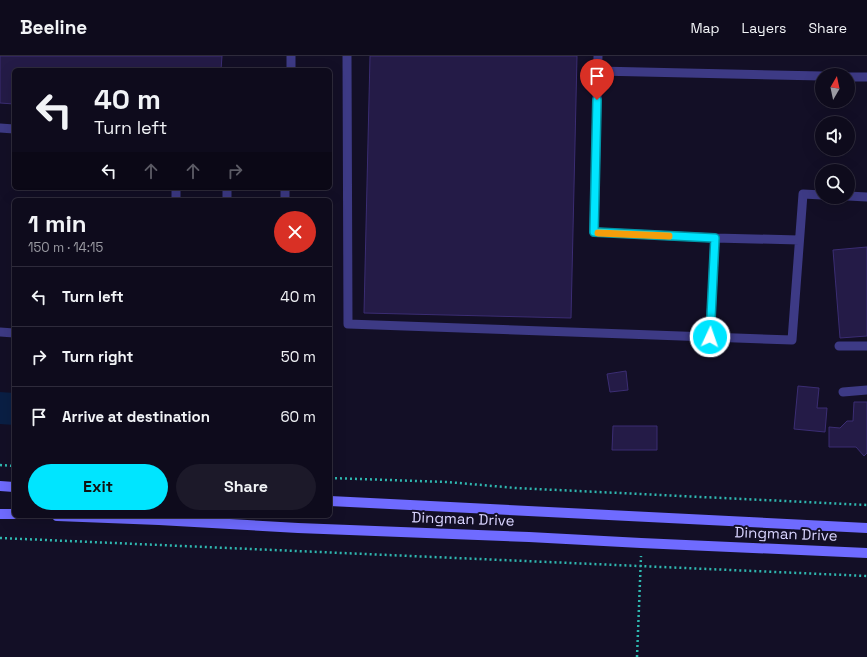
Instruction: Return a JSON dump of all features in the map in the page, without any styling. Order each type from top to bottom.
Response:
[{"type":"main road","points":[[0,486],[12,487]]},
{"type":"main road","name":"Dingman Drive","points":[[332,502],[867,528]]},
{"type":"main road","points":[[0,514],[12,514]]},
{"type":"main road","name":"Dingman Drive","points":[[134,518],[212,520],[298,528],[867,553]]},
{"type":"lane","points":[[291,56],[291,68]]},
{"type":"lane","points":[[347,56],[348,324],[792,340],[803,194],[815,195]]},
{"type":"lane","points":[[598,56],[594,232],[715,238],[800,240]]},
{"type":"lane","points":[[598,71],[815,76]]},
{"type":"lane","points":[[855,77],[867,77]]},
{"type":"lane","points":[[0,128],[12,129]]},
{"type":"lane","points":[[855,196],[867,197]]},
{"type":"lane","points":[[710,337],[715,238]]},
{"type":"lane","points":[[0,332],[12,333]]},
{"type":"lane","points":[[839,346],[867,346]]},
{"type":"lane","points":[[843,392],[867,390]]},
{"type":"path","points":[[0,465],[12,466]]},
{"type":"path","points":[[332,478],[447,482],[516,488],[867,505]]},
{"type":"path","points":[[0,538],[867,576]]},
{"type":"path","points":[[637,657],[641,543]]},
{"type":"water","points":[[0,392],[12,393],[12,425],[0,424]]},
{"type":"building","points":[[0,56],[222,56],[221,68],[12,68],[12,104],[0,103]]},
{"type":"building","points":[[370,56],[577,56],[571,318],[364,313]]},
{"type":"building","points":[[867,247],[867,336],[840,338],[833,250]]},
{"type":"building","points":[[626,371],[628,390],[610,392],[607,374]]},
{"type":"building","points":[[798,386],[819,388],[817,408],[827,408],[825,432],[794,429]]},
{"type":"building","points":[[854,402],[867,402],[867,453],[864,456],[856,447],[829,447],[829,427],[840,428],[847,421],[853,421]]},
{"type":"building","points":[[613,426],[657,426],[657,450],[612,450]]},
{"type":"slow traffic","points":[[598,233],[669,236]]},
{"type":"route","points":[[597,100],[594,232],[715,238],[710,337]]}]
